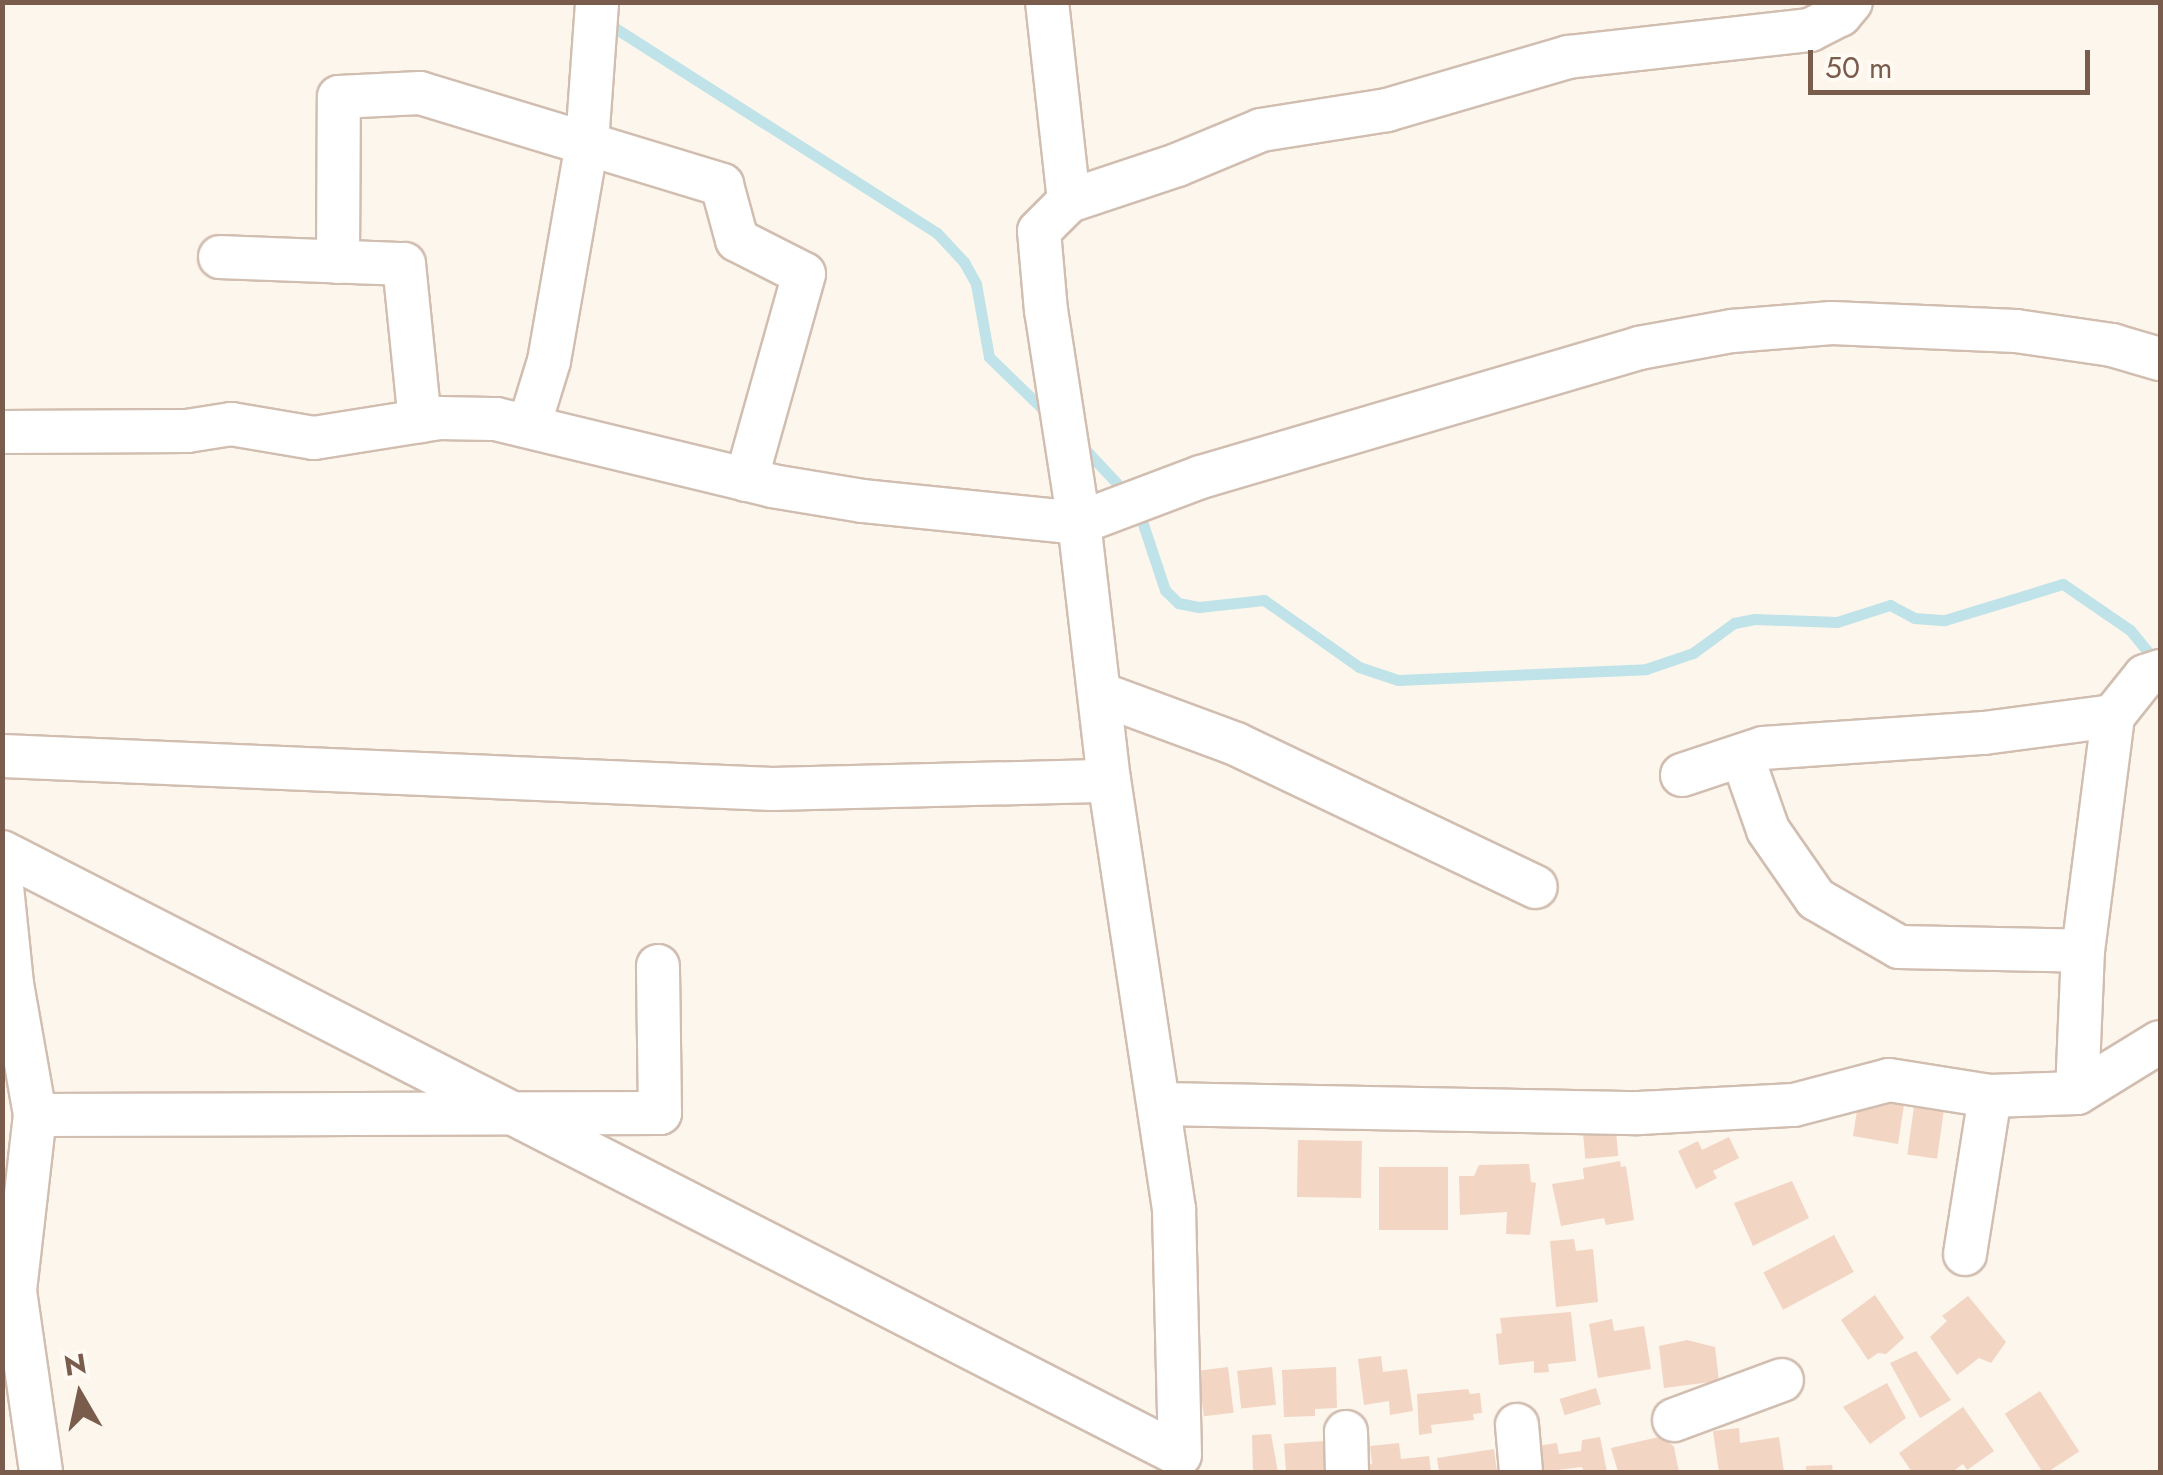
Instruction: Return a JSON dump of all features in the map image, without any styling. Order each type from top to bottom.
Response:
[{"type":"street","points":[[528,426],[549,361],[587,143],[597,2]]},
{"type":"street","points":[[1047,2],[1069,201]]},
{"type":"street","points":[[2,852],[1180,1455],[1174,1209],[1110,781],[1079,523],[1046,311],[1039,231],[1069,201],[1177,166],[1261,130],[1387,110],[1568,56],[1810,30],[1840,15],[1851,2]]},
{"type":"street","points":[[338,262],[339,97],[420,93],[722,186],[737,240],[804,274],[746,480]]},
{"type":"street","points":[[220,257],[404,264],[420,421]]},
{"type":"street","points":[[2,432],[187,431],[231,424],[314,438],[420,421],[496,419],[746,480],[863,502],[1079,523],[1201,477],[1601,359],[1732,331],[1832,323],[2016,331],[2160,358]]},
{"type":"street","points":[[2077,1093],[2083,951],[2113,716],[2153,673]]},
{"type":"street","points":[[1101,694],[1236,744],[1536,887]]},
{"type":"street","points":[[1682,775],[1763,748],[1984,732],[2113,716]]},
{"type":"street","points":[[2,776],[3,754],[772,789],[1110,781]]},
{"type":"street","points":[[1742,756],[1768,830],[1816,899],[1899,947],[2083,951]]},
{"type":"street","points":[[2,887],[7,985],[34,1116],[16,1292],[40,1472]]},
{"type":"street","points":[[34,1116],[660,1113],[658,966]]},
{"type":"street","points":[[1161,1104],[1639,1113],[1794,1105],[1888,1080],[1990,1096],[2077,1093],[2160,1042]]},
{"type":"street","points":[[1965,1254],[1990,1096]]},
{"type":"street","points":[[1674,1420],[1782,1380]]},
{"type":"street","points":[[1517,1425],[1522,1472]]},
{"type":"building","points":[[1859,1098],[1905,1098],[1898,1144],[1853,1136]]},
{"type":"building","points":[[1914,1107],[1944,1111],[1937,1159],[1907,1155]]},
{"type":"building","points":[[1616,1131],[1618,1156],[1585,1159],[1583,1134]]},
{"type":"building","points":[[1729,1137],[1739,1158],[1713,1171],[1717,1178],[1696,1189],[1678,1151],[1698,1141],[1702,1150]]},
{"type":"building","points":[[1298,1140],[1362,1141],[1361,1198],[1297,1197]]},
{"type":"building","points":[[1620,1161],[1621,1167],[1626,1166],[1634,1220],[1606,1225],[1604,1218],[1561,1226],[1552,1184],[1584,1179],[1583,1168]]},
{"type":"building","points":[[1529,1164],[1531,1182],[1536,1183],[1530,1235],[1506,1234],[1507,1212],[1460,1215],[1459,1176],[1474,1176],[1479,1165]]},
{"type":"building","points":[[1379,1167],[1448,1167],[1448,1230],[1379,1230]]},
{"type":"building","points":[[1792,1181],[1809,1218],[1753,1246],[1734,1203]]},
{"type":"building","points":[[1834,1235],[1854,1272],[1783,1310],[1763,1273]]},
{"type":"building","points":[[1574,1239],[1576,1251],[1593,1249],[1598,1302],[1556,1307],[1550,1241]]},
{"type":"building","points":[[1875,1295],[1904,1338],[1886,1354],[1878,1353],[1868,1360],[1841,1320]]},
{"type":"building","points":[[1968,1296],[2006,1342],[1991,1363],[1979,1358],[1957,1375],[1930,1337],[1947,1321],[1942,1316]]},
{"type":"building","points":[[1571,1312],[1576,1361],[1548,1364],[1549,1372],[1534,1373],[1534,1361],[1499,1365],[1496,1334],[1502,1333],[1500,1318]]},
{"type":"building","points":[[1612,1319],[1614,1331],[1644,1326],[1651,1369],[1598,1378],[1589,1324]]},
{"type":"building","points":[[1687,1340],[1715,1347],[1719,1381],[1664,1388],[1659,1346]]},
{"type":"building","points":[[1916,1351],[1951,1400],[1920,1418],[1890,1363]]},
{"type":"building","points":[[1381,1356],[1383,1372],[1407,1369],[1413,1411],[1390,1415],[1389,1401],[1364,1405],[1358,1359]]},
{"type":"building","points":[[1228,1367],[1234,1413],[1204,1416],[1198,1371]]},
{"type":"building","points":[[1272,1367],[1276,1405],[1241,1408],[1237,1371]]},
{"type":"building","points":[[1336,1367],[1337,1408],[1315,1409],[1315,1416],[1284,1417],[1282,1370]]},
{"type":"building","points":[[1887,1383],[1906,1418],[1870,1444],[1843,1407]]},
{"type":"building","points":[[1596,1388],[1601,1404],[1565,1415],[1560,1399]]},
{"type":"building","points":[[1468,1389],[1470,1394],[1480,1393],[1482,1413],[1473,1414],[1474,1420],[1431,1425],[1432,1433],[1419,1435],[1417,1394]]},
{"type":"building","points":[[2040,1391],[2079,1451],[2043,1472],[2005,1414]]},
{"type":"building","points":[[1963,1407],[1994,1451],[1967,1470],[1963,1464],[1952,1472],[1912,1472],[1899,1453]]},
{"type":"building","points":[[1739,1428],[1740,1443],[1779,1437],[1784,1472],[1719,1472],[1713,1431]]},
{"type":"building","points":[[1271,1434],[1278,1472],[1253,1472],[1252,1435]]},
{"type":"building","points":[[1663,1436],[1674,1447],[1679,1472],[1618,1472],[1611,1448]]},
{"type":"building","points":[[1600,1437],[1607,1472],[1584,1472],[1582,1467],[1540,1472],[1536,1446],[1557,1443],[1559,1454],[1581,1451],[1582,1440]]},
{"type":"building","points":[[1325,1441],[1327,1470],[1286,1472],[1284,1444]]},
{"type":"building","points":[[1399,1443],[1401,1459],[1429,1456],[1431,1472],[1365,1472],[1364,1465],[1372,1464],[1370,1446]]},
{"type":"building","points":[[1494,1449],[1497,1472],[1439,1472],[1437,1458]]},
{"type":"building","points":[[1832,1465],[1833,1472],[1806,1472],[1806,1466]]},
{"type":"waterway","points":[[604,21],[937,233],[964,262],[976,284],[989,357],[1048,414]]},
{"type":"waterway","points":[[1080,444],[1129,496]]},
{"type":"waterway","points":[[1139,512],[1165,590],[1178,603],[1199,607],[1264,600],[1359,667],[1398,680],[1646,669],[1693,653],[1734,623],[1755,619],[1837,622],[1890,605],[1914,618],[1945,620],[2063,584],[2130,630],[2158,664]]}]
